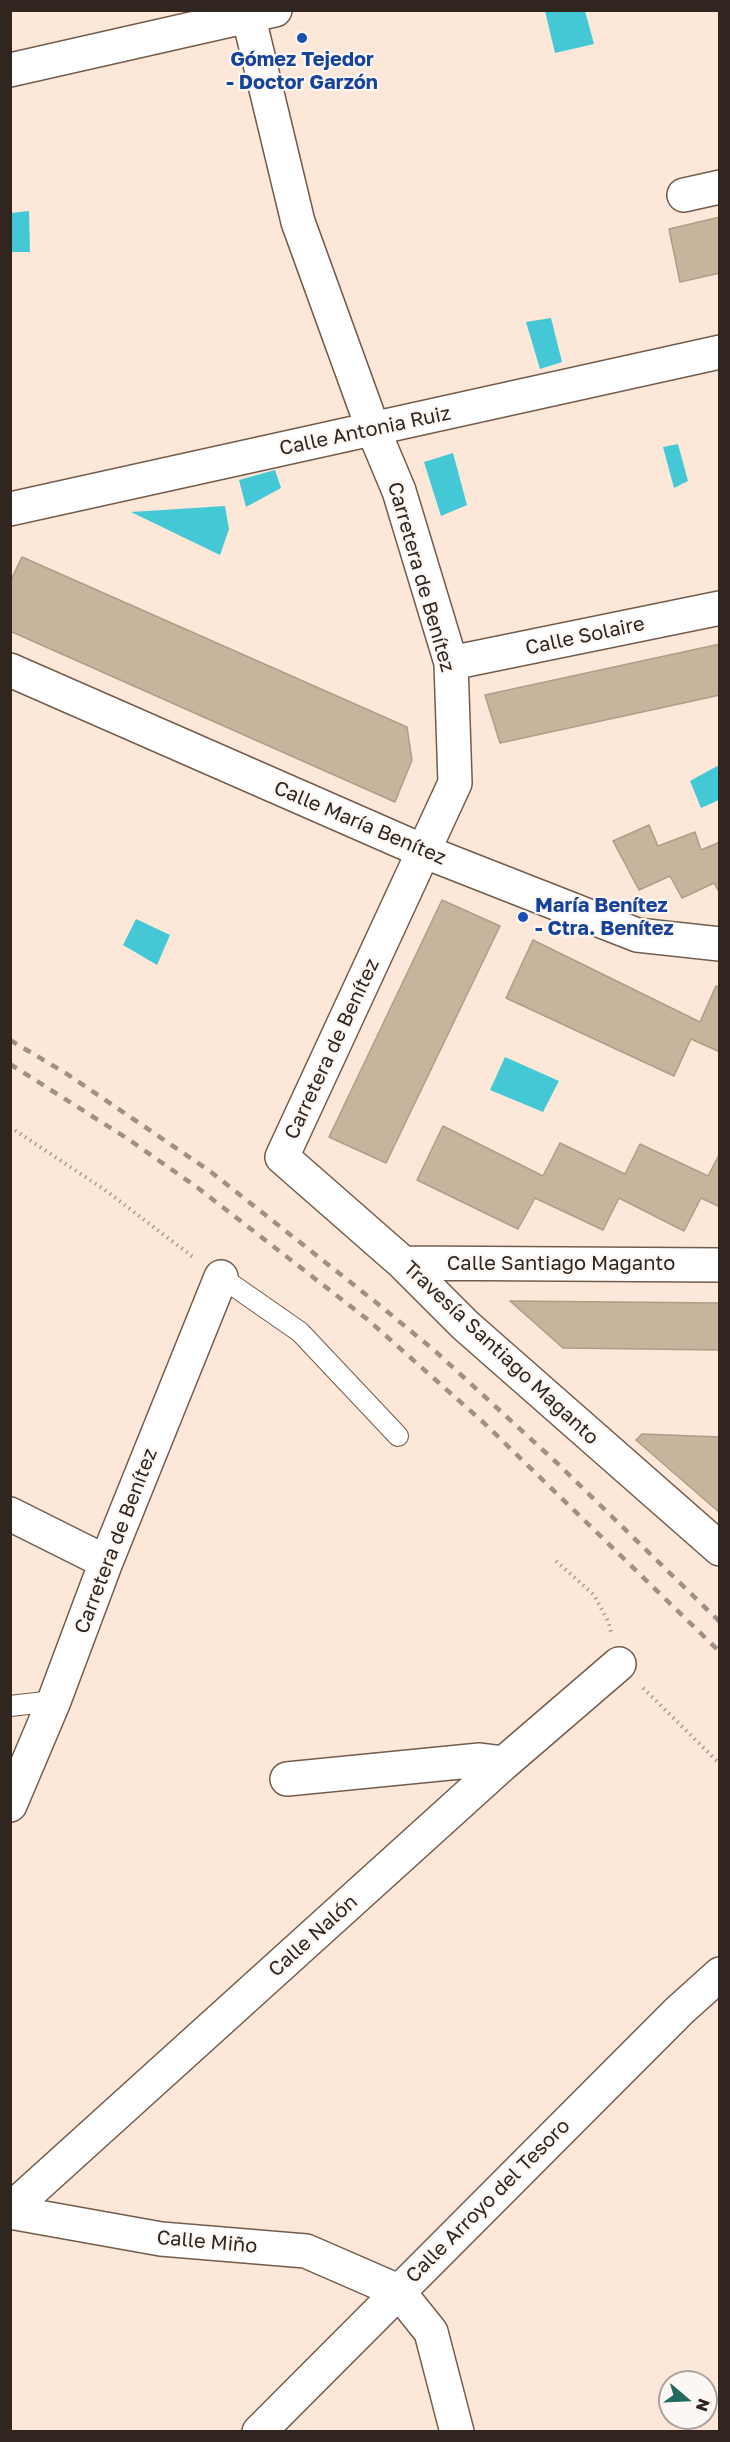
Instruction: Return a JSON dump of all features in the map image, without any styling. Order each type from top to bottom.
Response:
[{"type":"street","points":[[10,70],[256,13]]},
{"type":"street","name":"Carretera de Benítez","points":[[256,13],[298,222],[373,429],[399,491],[451,663],[455,783],[282,1157]]},
{"type":"street","points":[[684,195],[720,187]]},
{"type":"street","name":"Calle Antonia Ruiz","points":[[10,509],[720,352]]},
{"type":"street","name":"Calle Solaire","points":[[451,663],[720,608]]},
{"type":"street","name":"Calle María Benítez","points":[[10,670],[423,851],[637,935],[720,944]]},
{"type":"street","name":"Travesía Santiago Maganto","points":[[282,1157],[403,1263],[465,1325],[720,1549]]},
{"type":"street","name":"Calle Santiago Maganto","points":[[403,1263],[720,1265]]},
{"type":"street","name":"Carretera de Benítez","points":[[10,1805],[54,1701],[106,1562],[221,1277]]},
{"type":"street","points":[[10,1514],[106,1562]]},
{"type":"street","name":"Calle Nalón","points":[[10,2211],[504,1762],[619,1664]]},
{"type":"street","points":[[287,1779],[480,1760],[504,1762]]},
{"type":"street","name":"Calle Arroyo del Tesoro","points":[[259,2432],[679,2011],[720,1974]]},
{"type":"street","name":"Calle Miño","points":[[10,2211],[161,2239],[306,2251],[398,2291]]},
{"type":"street","points":[[398,2291],[431,2332],[457,2432]]},
{"type":"lane","points":[[221,1277],[300,1332],[398,1436]]},
{"type":"lane","points":[[10,1706],[54,1701]]},
{"type":"path","points":[[10,1127],[105,1190],[221,1277]]},
{"type":"water","points":[[545,11],[585,11],[594,44],[555,53]]},
{"type":"water","points":[[29,211],[30,252],[11,252],[11,213]]},
{"type":"water","points":[[551,318],[562,362],[540,369],[526,322]]},
{"type":"water","points":[[678,444],[688,481],[674,488],[663,447]]},
{"type":"water","points":[[453,453],[467,505],[441,516],[424,462]]},
{"type":"water","points":[[275,470],[281,488],[246,507],[239,480]]},
{"type":"water","points":[[225,506],[229,529],[220,555],[131,512]]},
{"type":"water","points":[[719,765],[719,800],[701,808],[690,781]]},
{"type":"water","points":[[136,919],[170,935],[157,965],[123,945]]},
{"type":"water","points":[[505,1057],[559,1081],[543,1112],[490,1090]]},
{"type":"building","points":[[720,217],[720,273],[680,282],[669,229]]},
{"type":"building","points":[[22,557],[407,727],[412,760],[395,802],[10,631],[10,582]]},
{"type":"building","points":[[720,644],[720,695],[500,743],[485,695]]},
{"type":"building","points":[[649,825],[658,846],[695,832],[701,850],[720,842],[720,893],[714,883],[682,898],[670,876],[639,890],[613,841]]},
{"type":"building","points":[[442,900],[500,926],[386,1163],[329,1137]]},
{"type":"building","points":[[533,940],[700,1022],[716,986],[720,988],[720,1052],[691,1039],[674,1076],[506,998]]},
{"type":"building","points":[[443,1126],[543,1176],[560,1143],[625,1174],[640,1144],[708,1176],[720,1153],[720,1207],[701,1198],[684,1231],[619,1198],[603,1230],[535,1198],[518,1229],[417,1180]]},
{"type":"building","points":[[510,1301],[720,1303],[720,1350],[563,1348]]},
{"type":"building","points":[[642,1434],[720,1437],[720,1513],[636,1440]]},
{"type":"railway","points":[[10,1040],[67,1074],[211,1172],[378,1304],[435,1351],[557,1463],[720,1622]]},
{"type":"railway","points":[[10,1064],[128,1139],[198,1188],[367,1319],[483,1422],[720,1652]]},
{"type":"place","name":"Gómez Tejedor - Doctor Garzón","points":[[302,38]]},
{"type":"place","name":"María Benítez - Ctra. Benítez","points":[[523,917]]}]
